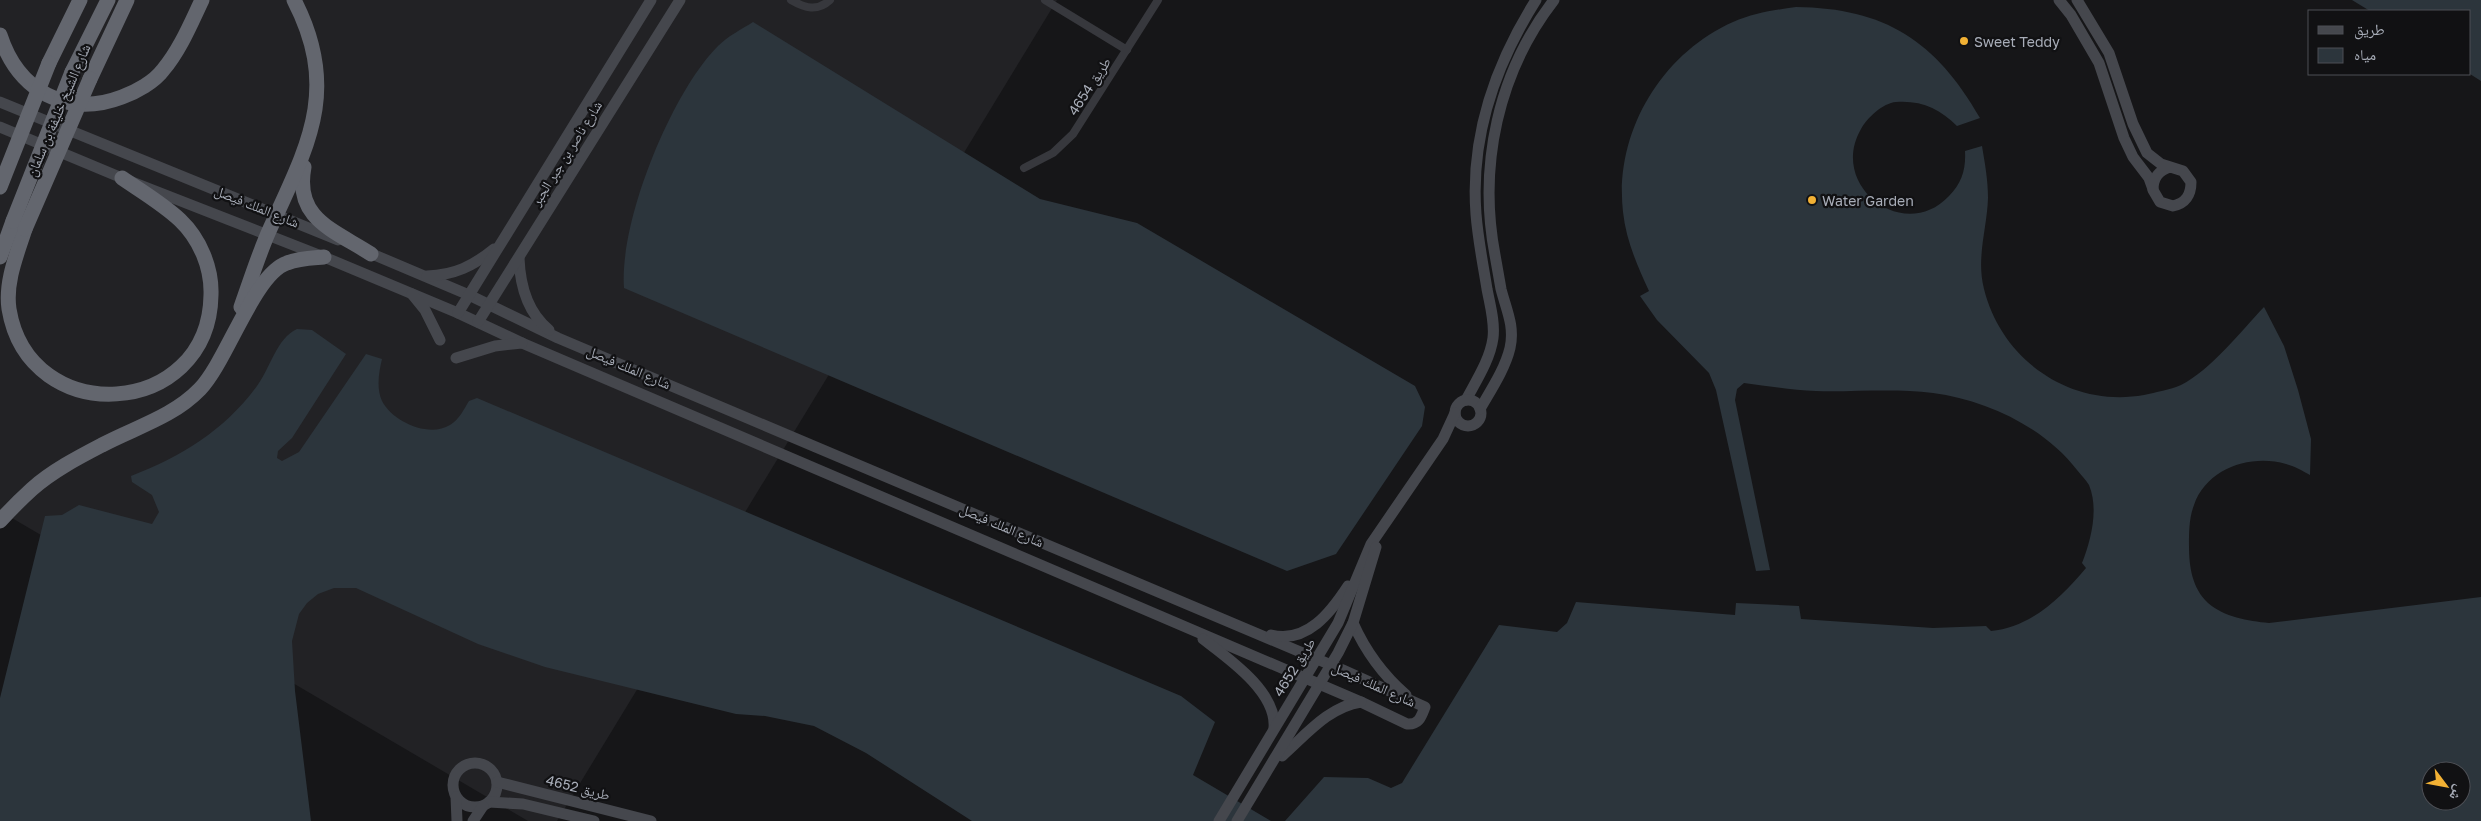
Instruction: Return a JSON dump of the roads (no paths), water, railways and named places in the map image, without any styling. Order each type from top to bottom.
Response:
[{"type":"highway","name":"شارع الشيخ خليفة بن سلمان","points":[[0,187],[50,63],[80,0]]},
{"type":"highway","name":"شارع الشيخ خليفة بن سلمان","points":[[19,225],[72,72],[108,0]]},
{"type":"highway","points":[[0,257],[19,225],[128,0]]},
{"type":"highway","points":[[0,36],[5,52],[20,74],[41,93],[82,106],[109,102],[135,92],[163,71],[184,36],[202,0]]},
{"type":"highway","points":[[294,0],[313,50],[317,75],[317,101],[301,184],[307,206],[316,218],[371,254]]},
{"type":"highway","points":[[225,353],[268,234],[300,166],[310,136]]},
{"type":"highway","points":[[19,225],[9,283],[9,309],[16,334],[29,356],[47,374],[68,387],[91,394],[115,395],[139,391],[161,382],[179,369],[194,352],[205,331],[211,309],[212,286],[206,262],[196,240],[181,220],[122,178]]},
{"type":"highway","points":[[0,521],[33,488],[64,466],[104,444],[158,420],[195,394],[212,377],[257,293],[270,275],[285,263],[324,256]]},
{"type":"street","name":"شارع ناصر بن جبر الجبر","points":[[458,313],[651,0]]},
{"type":"street","name":"شارع ناصر بن جبر الجبر","points":[[478,322],[680,0]]},
{"type":"street","points":[[791,0],[812,8],[825,5],[830,0]]},
{"type":"street","points":[[1045,0],[1127,50]]},
{"type":"street","name":"طريق 4654","points":[[1024,168],[1044,159],[1067,141],[1158,0]]},
{"type":"street","points":[[1443,439],[1455,413],[1460,404],[1466,400],[1488,357],[1493,338],[1492,316],[1476,214],[1477,152],[1488,100],[1500,67],[1536,0]]},
{"type":"street","points":[[1455,413],[1457,420],[1463,425],[1470,426],[1476,423],[1480,417],[1480,410],[1510,348],[1512,329],[1502,290],[1489,216],[1490,169],[1494,136],[1507,85],[1533,29],[1554,0]]},
{"type":"street","points":[[2059,0],[2071,15],[2099,63],[2124,138],[2133,156],[2150,178],[2156,198],[2166,205],[2173,206],[2185,200],[2189,195],[2190,182],[2183,171],[2161,164],[2147,153],[2139,140],[2109,53],[2077,0]]},
{"type":"street","name":"شارع الملك فيصل","points":[[0,102],[277,214],[469,295],[558,338],[1252,630],[1425,707],[1420,719],[1412,724],[1407,724],[1304,677],[522,343],[411,292],[0,128]]},
{"type":"street","points":[[2153,190],[2156,175],[2170,167]]},
{"type":"street","points":[[424,276],[459,272],[476,264],[503,242]]},
{"type":"street","points":[[519,258],[524,295],[532,311],[544,326],[558,338]]},
{"type":"street","points":[[411,292],[425,310],[440,340]]},
{"type":"street","points":[[456,358],[495,346],[522,343]]},
{"type":"street","points":[[1466,400],[1473,401],[1480,410]]},
{"type":"street","points":[[1443,439],[1463,425]]},
{"type":"street","name":"طريق 4652","points":[[1218,821],[1338,623],[1371,544],[1443,439]]},
{"type":"street","name":"طريق 4652","points":[[1237,821],[1275,761],[1353,623],[1384,524]]},
{"type":"street","points":[[1252,630],[1280,637],[1294,636],[1313,628],[1328,614],[1358,572]]},
{"type":"street","points":[[1353,623],[1380,667],[1415,703]]},
{"type":"street","points":[[1191,629],[1236,664],[1254,682],[1275,717],[1274,730]]},
{"type":"street","points":[[1275,761],[1330,713],[1345,705],[1362,702]]},
{"type":"street","points":[[457,821],[456,797],[453,789],[456,774],[470,764],[488,767],[497,782],[494,797],[473,821]]},
{"type":"street","name":"طريق 4652","points":[[497,782],[651,821]]},
{"type":"street","points":[[456,797],[468,807],[486,804],[523,804],[594,821]]},
{"type":"water","points":[[2352,0],[2481,0],[2481,81],[2471,75],[2471,10],[2368,10]]},
{"type":"water","points":[[1796,7],[1828,9],[1856,14],[1882,22],[1905,34],[1926,49],[1945,68],[1963,91],[1980,118],[1957,126],[1937,110],[1922,104],[1896,102],[1881,108],[1867,120],[1861,129],[1853,150],[1854,170],[1862,188],[1876,202],[1893,211],[1912,214],[1931,209],[1949,196],[1957,186],[1962,175],[1965,164],[1965,151],[1982,146],[1988,198],[1981,255],[1984,289],[1993,315],[2006,338],[2023,358],[2043,374],[2066,386],[2091,394],[2117,397],[2144,395],[2172,388],[2181,385],[2203,370],[2225,350],[2264,307],[2284,346],[2298,390],[2311,439],[2310,475],[2286,464],[2273,461],[2259,461],[2232,467],[2220,473],[2209,482],[2200,492],[2190,520],[2190,561],[2195,584],[2208,603],[2221,612],[2269,623],[2481,597],[2481,821],[1285,821],[1324,777],[1368,778],[1391,788],[1402,783],[1499,625],[1557,632],[1567,623],[1576,602],[1735,615],[1736,603],[1799,606],[1801,619],[1933,628],[1986,626],[1991,631],[2005,629],[2032,617],[2056,600],[2086,568],[2082,563],[2091,535],[2094,514],[2089,485],[2064,455],[2048,441],[2012,418],[1973,402],[1933,393],[1890,390],[1816,391],[1744,383],[1737,389],[1735,400],[1770,570],[1756,571],[1716,390],[1709,373],[1657,320],[1640,296],[1649,291],[1629,242],[1623,212],[1622,182],[1626,153],[1635,126],[1648,99],[1664,75],[1684,54],[1707,36],[1733,22],[1772,11]]},
{"type":"water","points":[[753,22],[1040,199],[1137,223],[1415,386],[1425,407],[1422,426],[1336,554],[1287,571],[624,288],[625,261],[630,229],[651,160],[666,126],[700,67],[722,42]]},
{"type":"water","points":[[297,329],[312,330],[346,354],[292,438],[278,451],[277,458],[282,461],[299,452],[366,354],[382,359],[379,385],[382,401],[394,415],[412,426],[432,430],[442,429],[459,417],[469,401],[477,398],[1181,696],[1215,722],[1193,775],[1271,821],[972,821],[866,753],[814,726],[765,716],[736,714],[545,667],[478,644],[356,588],[334,588],[318,594],[307,603],[299,614],[292,641],[295,691],[311,821],[0,821],[0,698],[45,516],[62,515],[79,505],[152,524],[159,512],[152,495],[132,482],[131,476],[184,451],[231,416],[262,379],[284,339]]},
{"type":"place","name":"Sweet Teddy","points":[[1964,41]]},
{"type":"place","name":"Water Garden","points":[[1812,200]]}]
